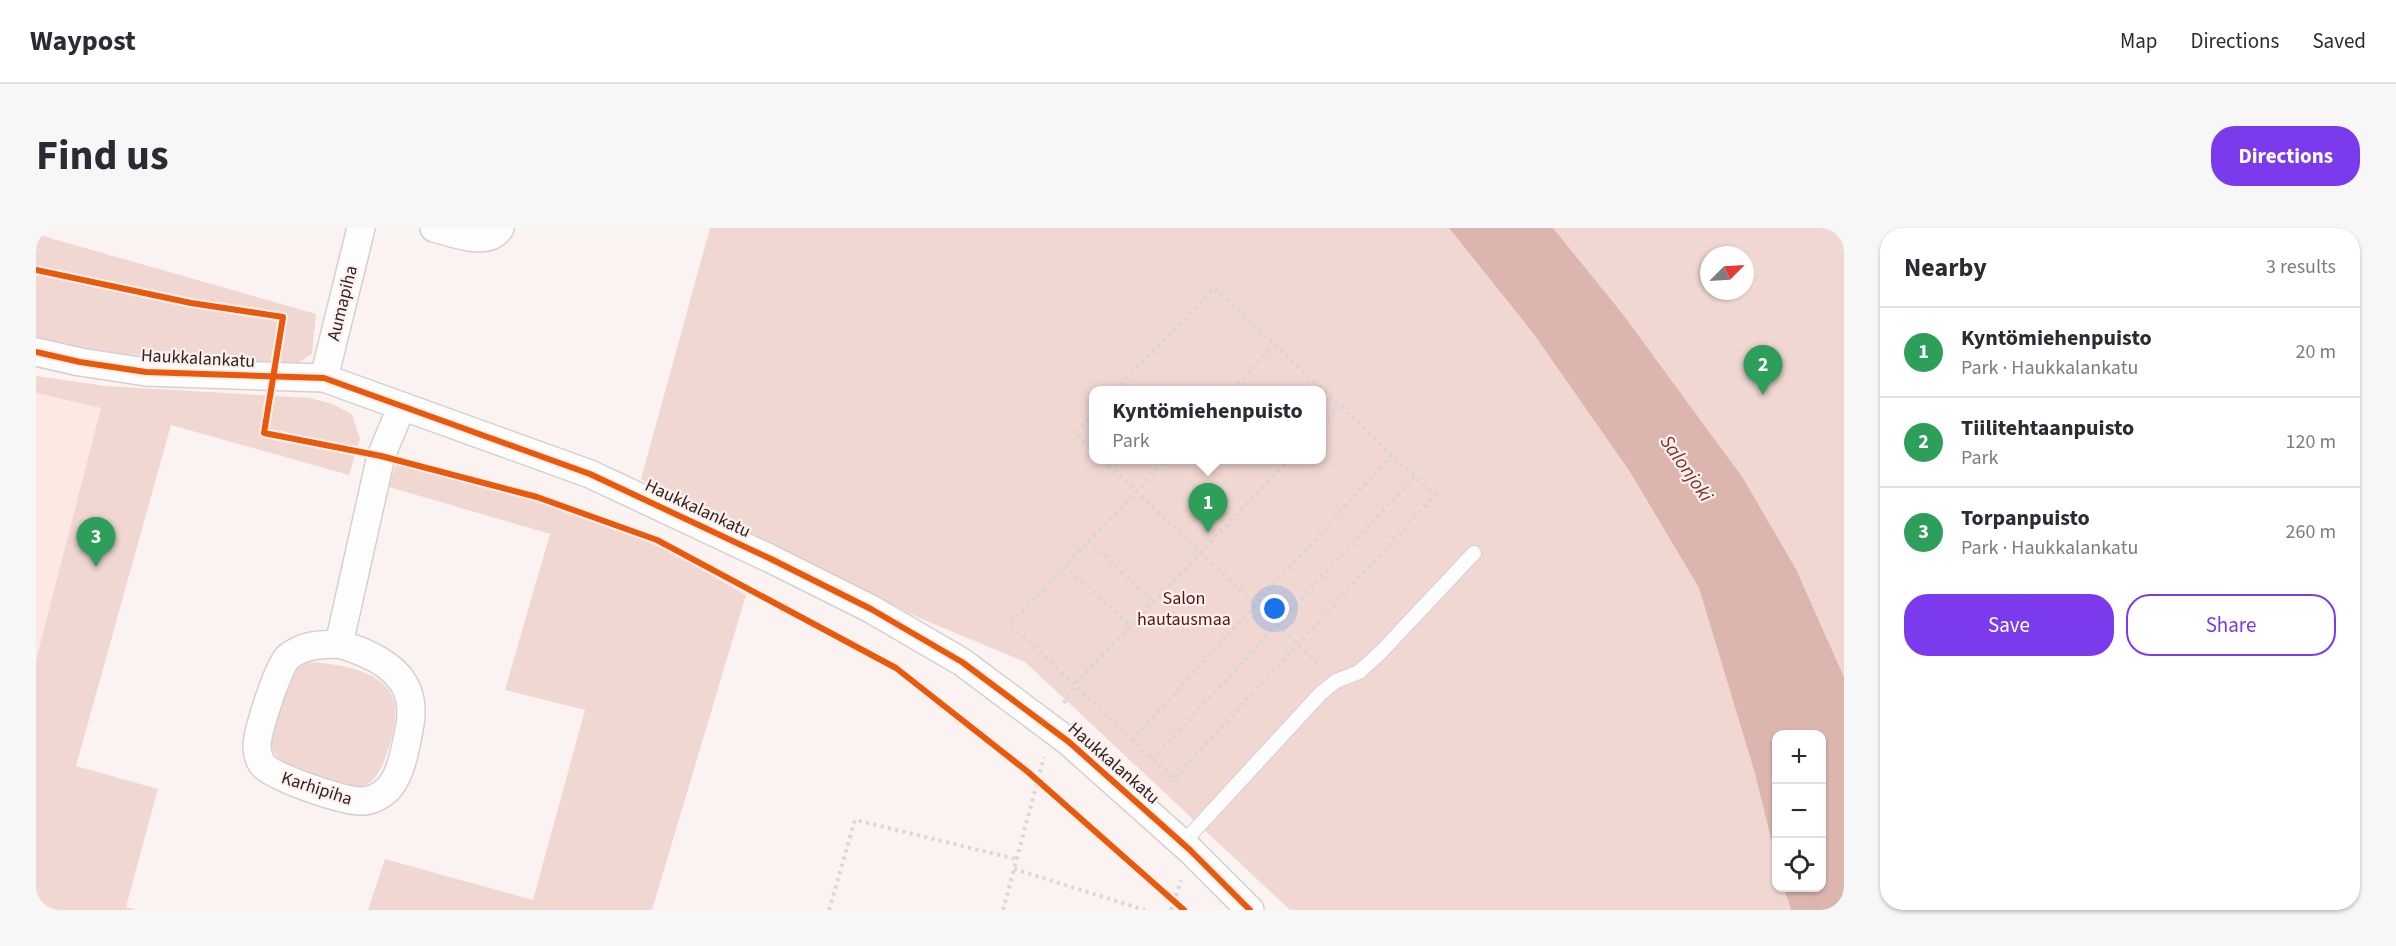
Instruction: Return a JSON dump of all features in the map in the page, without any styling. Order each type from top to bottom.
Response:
[{"type":"street","name":"Aumapiha","points":[[324,378],[361,228]]},
{"type":"street","points":[[434,228],[470,237],[485,237],[497,233],[500,228]]},
{"type":"street","name":"Haukkalankatu","points":[[36,352],[80,362],[146,372],[324,378],[590,474],[871,609],[962,662],[1049,728],[1182,844],[1250,910]]},
{"type":"street","points":[[339,644],[381,456],[402,406]]},
{"type":"street","name":"Karhipiha","points":[[339,644],[368,652],[385,664],[399,678],[410,698],[411,719],[396,778],[382,795],[361,802],[292,782],[263,766],[258,756],[258,736],[283,661],[304,647],[339,644]]},
{"type":"lane","points":[[1182,844],[1321,693],[1336,681],[1359,672],[1380,653],[1474,553]]},
{"type":"path","points":[[1120,386],[1214,288],[1319,386]]},
{"type":"path","points":[[1236,386],[1274,345]]},
{"type":"path","points":[[1161,464],[1010,624],[1174,779],[1435,495],[1326,392]]},
{"type":"path","points":[[1326,421],[1341,406]]},
{"type":"path","points":[[1089,419],[1075,433],[1089,446]]},
{"type":"path","points":[[1132,740],[1392,455]]},
{"type":"path","points":[[1108,464],[1336,681]]},
{"type":"path","points":[[1075,684],[1284,464]]},
{"type":"path","points":[[1153,759],[1414,477]]},
{"type":"path","points":[[1088,541],[1153,601]]},
{"type":"path","points":[[1065,566],[1130,626]]},
{"type":"path","points":[[1003,910],[1049,728]]},
{"type":"path","points":[[1036,779],[1047,789]]},
{"type":"path","points":[[829,910],[855,820],[1016,859]]},
{"type":"path","points":[[1014,870],[1145,910]]},
{"type":"path","points":[[1166,894],[1181,907]]},
{"type":"shaded area","points":[[36,393],[101,408],[36,660]]},
{"type":"green space","name":"Salon hautausmaa","points":[[710,228],[1449,228],[1533,333],[1630,472],[1699,588],[1755,774],[1772,843],[1772,892],[1785,892],[1791,910],[1290,910],[1025,662],[917,617],[641,479]]},
{"type":"green space","points":[[1553,228],[1844,228],[1844,677],[1796,569],[1743,478],[1622,313]]},
{"type":"green space","points":[[36,234],[316,314],[312,354],[296,364],[126,354],[45,342],[36,338]]},
{"type":"green space","points":[[36,376],[105,386],[310,398],[332,404],[352,414],[360,439],[349,475],[171,425],[76,766],[158,789],[126,907],[136,910],[36,910],[36,660],[101,408],[36,393]]},
{"type":"green space","points":[[396,463],[524,498],[618,529],[674,554],[746,595],[652,910],[368,910],[385,859],[533,900],[585,710],[505,690],[550,534],[389,487]]},
{"type":"green space","points":[[302,662],[357,670],[382,683],[390,692],[395,704],[393,730],[384,761],[371,782],[353,787],[290,768],[282,764],[272,749],[273,722],[287,677]]},
{"type":"water","name":"Salonjoki","points":[[1449,228],[1553,228],[1622,313],[1743,478],[1796,569],[1844,677],[1844,910],[1791,910],[1785,892],[1826,892],[1826,730],[1772,730],[1772,843],[1755,774],[1699,588],[1630,472],[1533,333]]},
{"type":"cycle path","points":[[36,270],[191,303],[283,317],[264,433],[381,456],[537,497],[657,540],[896,668],[1028,772],[1184,910]]},
{"type":"cycle path","points":[[36,352],[80,362],[146,372],[324,378],[590,474],[871,609],[962,662],[1069,742],[1190,850],[1250,910]]},
{"type":"place","name":"Tiilitehtaanpuisto","points":[[1763,395]]},
{"type":"place","name":"Kyntömiehenpuisto","points":[[1208,533]]},
{"type":"place","name":"Torpanpuisto","points":[[96,567]]}]
